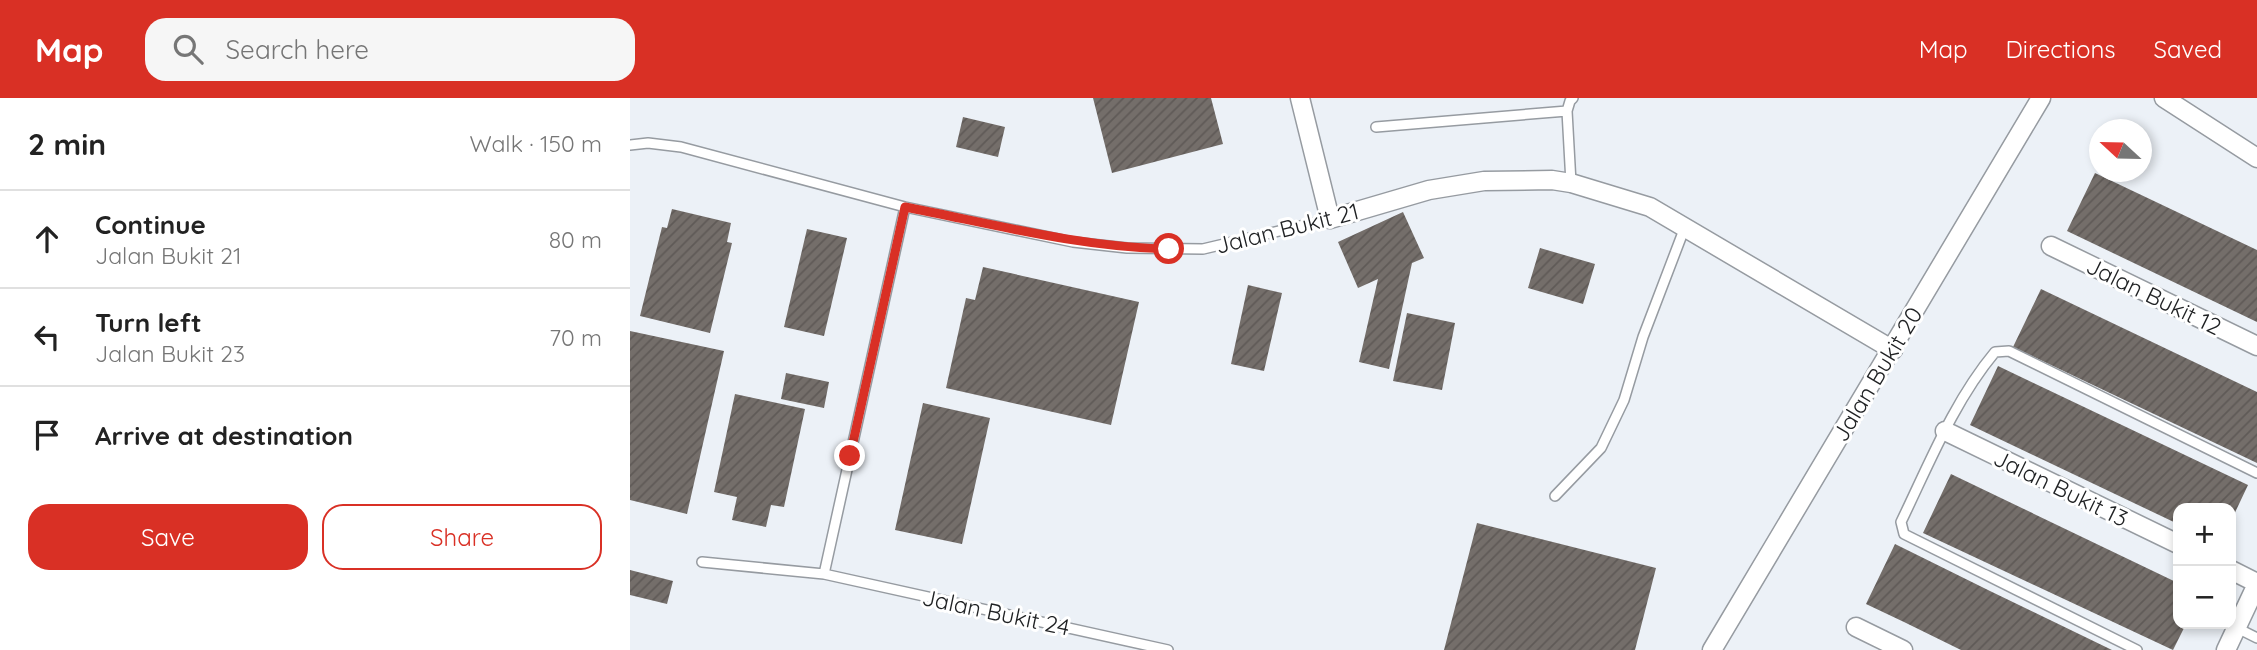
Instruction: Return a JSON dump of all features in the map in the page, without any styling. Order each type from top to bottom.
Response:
[{"type":"street","points":[[1300,98],[1330,219]]},
{"type":"street","name":"Jalan Bukit 20","points":[[1712,650],[2041,98]]},
{"type":"street","points":[[2164,98],[2257,158]]},
{"type":"street","name":"Jalan Bukit 21","points":[[1330,219],[1429,190],[1484,181],[1552,180],[1571,183],[1650,207],[1893,349]]},
{"type":"street","name":"Jalan Bukit 12","points":[[2051,246],[2257,346]]},
{"type":"street","name":"Jalan Bukit 13","points":[[1945,431],[2173,542]]},
{"type":"street","points":[[2227,650],[2257,583],[2236,572]]},
{"type":"street","points":[[1856,627],[1903,650]]},
{"type":"lane","points":[[1571,183],[1567,111],[1573,98]]},
{"type":"lane","points":[[1376,127],[1567,111]]},
{"type":"lane","name":"Jalan Bukit 21","points":[[630,145],[648,143],[681,147],[905,207],[1073,242],[1127,248],[1203,249],[1330,219]]},
{"type":"lane","points":[[824,574],[905,207]]},
{"type":"lane","points":[[1555,496],[1601,448],[1624,400],[1643,337],[1685,227]]},
{"type":"lane","points":[[2137,650],[1904,534],[1901,522],[1945,431],[1985,364],[1995,352],[2009,351],[2257,473]]},
{"type":"lane","name":"Jalan Bukit 24","points":[[702,562],[824,574],[1168,650]]},
{"type":"lane","points":[[2237,628],[2257,638]]},
{"type":"building","points":[[1093,98],[1211,98],[1223,144],[1112,173]]},
{"type":"building","points":[[963,117],[1005,127],[998,157],[956,147]]},
{"type":"building","points":[[2091,182],[2114,182],[2257,250],[2257,322],[2067,231]]},
{"type":"building","points":[[672,209],[731,223],[727,242],[732,243],[710,333],[640,316],[662,227],[667,228]]},
{"type":"building","points":[[1403,212],[1424,258],[1412,263],[1389,369],[1359,362],[1378,279],[1358,288],[1338,242]]},
{"type":"building","points":[[807,229],[847,238],[824,336],[784,327]]},
{"type":"building","points":[[1540,248],[1595,264],[1583,304],[1528,288]]},
{"type":"building","points":[[983,267],[1139,302],[1111,425],[946,388],[966,298],[975,300]]},
{"type":"building","points":[[1248,285],[1282,293],[1264,371],[1231,364]]},
{"type":"building","points":[[2041,289],[2257,392],[2257,463],[2013,347]]},
{"type":"building","points":[[1407,313],[1455,323],[1442,390],[1393,381]]},
{"type":"building","points":[[630,331],[724,351],[687,514],[630,500]]},
{"type":"building","points":[[1998,366],[2248,485],[2236,510],[2236,503],[2173,503],[2173,522],[1970,425]]},
{"type":"building","points":[[786,373],[829,382],[824,408],[781,399]]},
{"type":"building","points":[[735,394],[805,409],[784,507],[771,505],[766,527],[732,520],[737,497],[714,492]]},
{"type":"building","points":[[923,403],[990,418],[962,544],[895,530]]},
{"type":"building","points":[[1951,474],[2173,581],[2173,629],[2184,629],[2173,650],[1923,533]]},
{"type":"building","points":[[1477,523],[1656,568],[1635,650],[1444,650]]},
{"type":"building","points":[[1895,544],[2112,650],[1961,650],[1866,604]]},
{"type":"building","points":[[630,570],[673,581],[667,604],[630,595]]},
{"type":"route","points":[[850,456],[905,207],[1073,242],[1169,249]]}]
